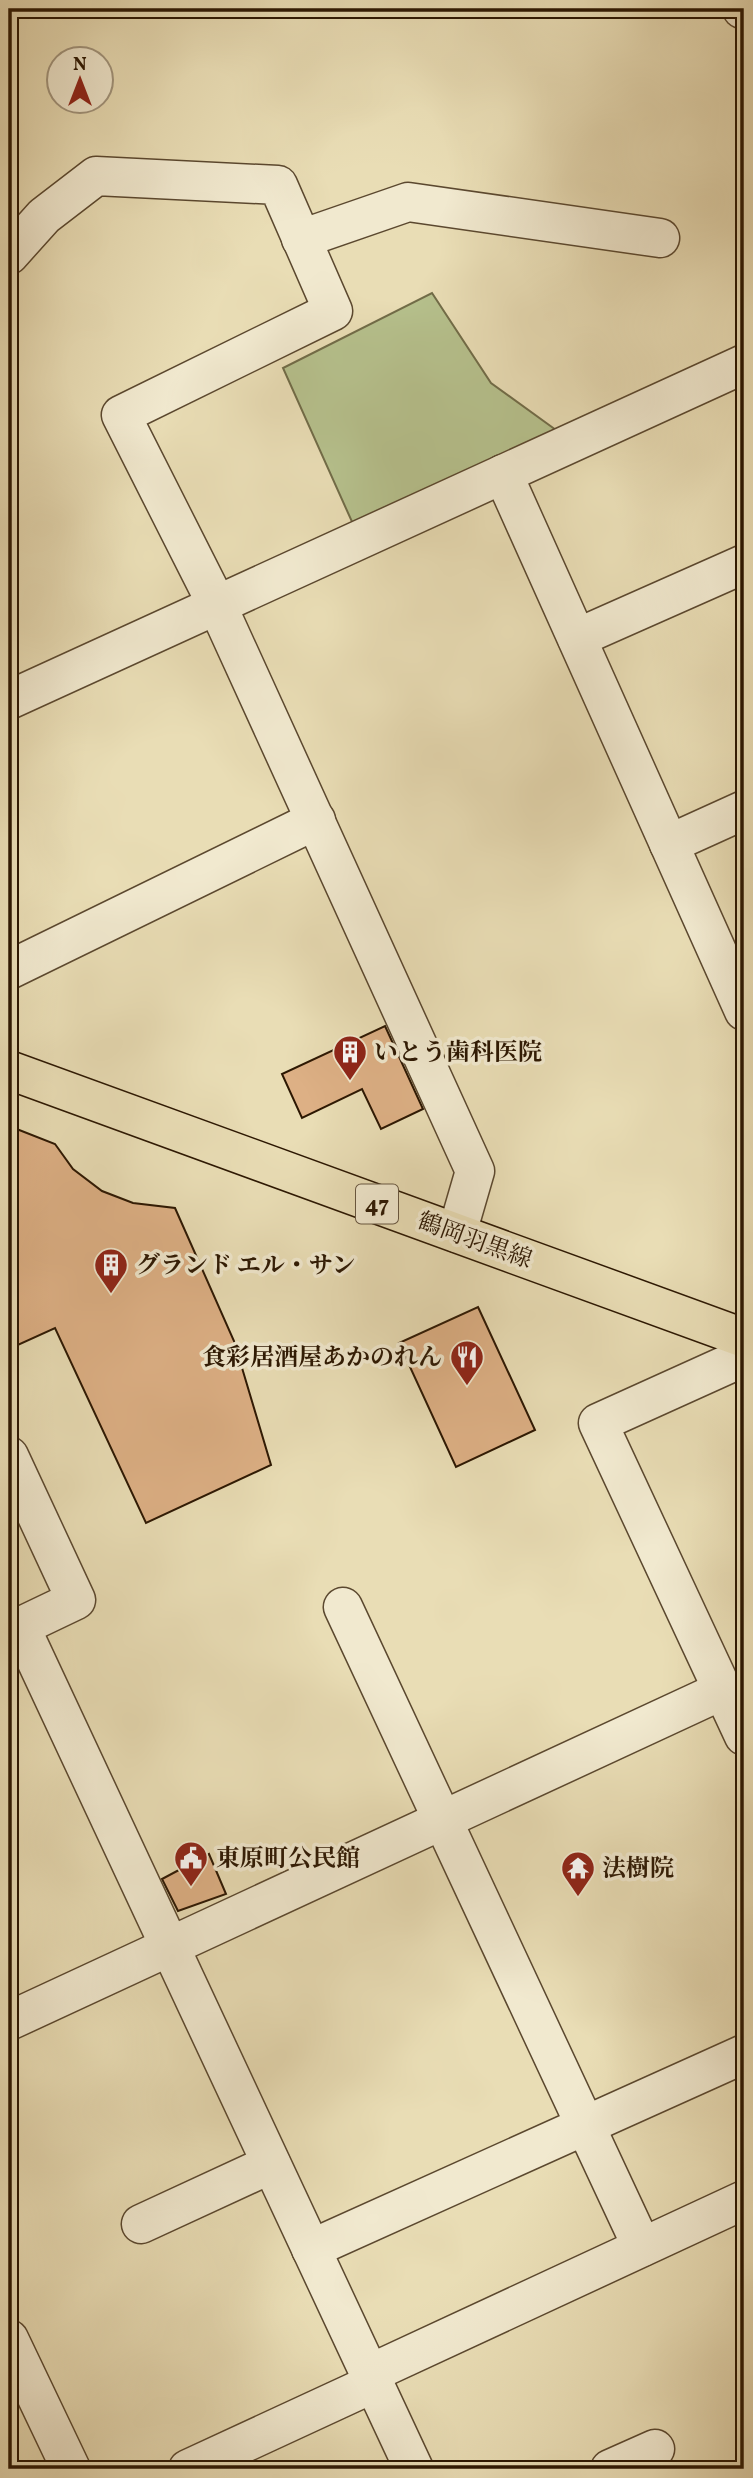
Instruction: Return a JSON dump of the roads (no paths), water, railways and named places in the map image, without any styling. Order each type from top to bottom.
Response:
[{"type":"main road","name":"鶴岡羽黒線","points":[[9,1070],[744,1338]]},
{"type":"street","points":[[9,254],[44,216],[96,176],[278,185],[334,311],[121,415],[218,605],[475,1171],[457,1233]]},
{"type":"street","points":[[301,239],[408,202],[660,238]]},
{"type":"street","points":[[9,700],[744,364]]},
{"type":"street","points":[[503,474],[744,1012]]},
{"type":"street","points":[[577,638],[744,564]]},
{"type":"street","points":[[669,844],[744,810]]},
{"type":"street","points":[[9,970],[316,820]]},
{"type":"street","points":[[744,1357],[598,1423],[744,1736]]},
{"type":"street","points":[[9,1456],[76,1600],[15,1629],[170,1946],[414,2469]]},
{"type":"street","points":[[343,1607],[642,2247]]},
{"type":"street","points":[[9,2021],[723,1690]]},
{"type":"street","points":[[311,2249],[744,2054]]},
{"type":"street","points":[[141,2224],[271,2164]]},
{"type":"street","points":[[188,2469],[642,2247],[744,2200]]},
{"type":"street","points":[[9,2339],[71,2469]]},
{"type":"street","points":[[610,2469],[654,2449]]},
{"type":"place","name":"いとう歯科医院","points":[[350,1082]]},
{"type":"place","name":"グランド エル・サン","points":[[111,1295]]},
{"type":"place","name":"食彩居酒屋あかのれん","points":[[467,1387]]},
{"type":"place","name":"東原町公民館","points":[[191,1888]]},
{"type":"place","name":"法樹院","points":[[578,1898]]}]
